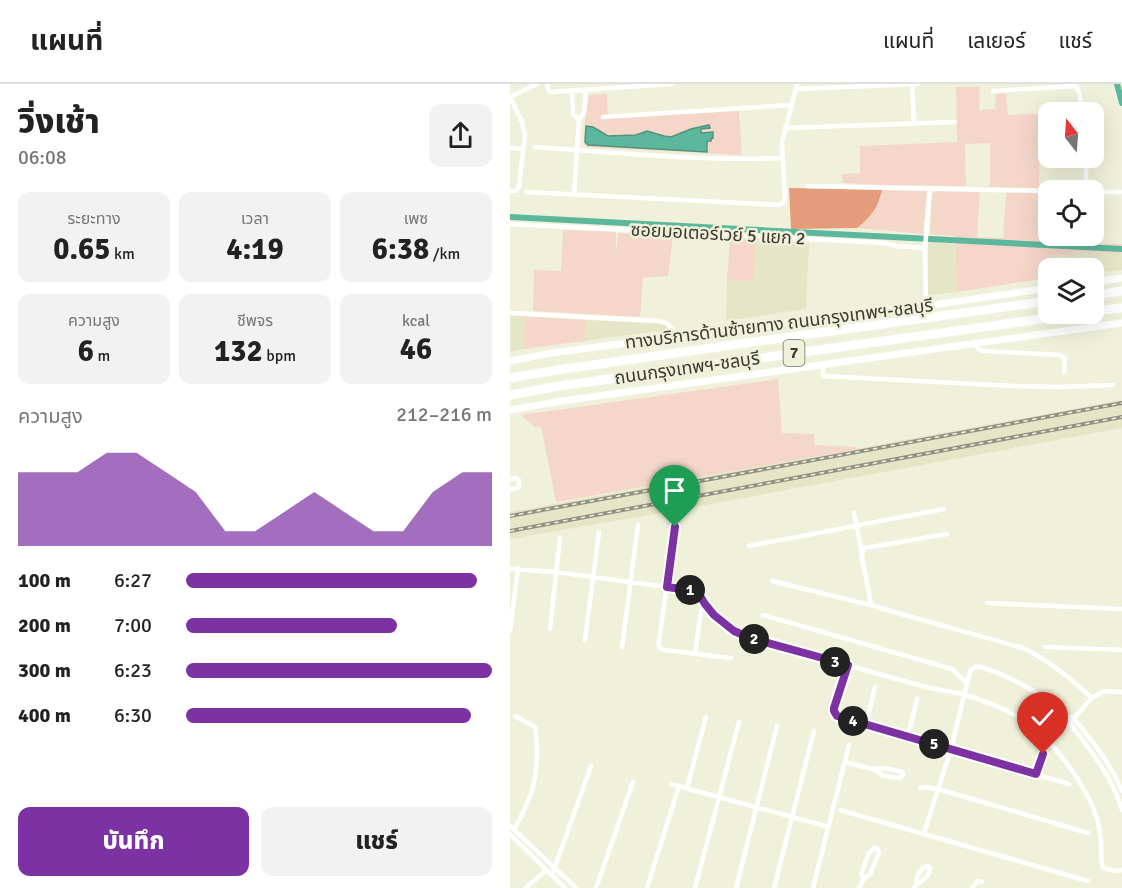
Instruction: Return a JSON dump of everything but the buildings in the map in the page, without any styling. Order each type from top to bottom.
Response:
[{"type":"highway","points":[[1104,294],[1122,291]]},
{"type":"highway","name":"ถนนกรุงเทพฯ-ชลบุรี","points":[[510,378],[1038,302]]},
{"type":"highway","points":[[1104,310],[1122,308]]},
{"type":"highway","name":"ถนนกรุงเทพฯ-ชลบุรี","points":[[510,395],[559,386],[1038,320]]},
{"type":"main road","points":[[1104,281],[1122,278]]},
{"type":"main road","name":"ทางบริการด้านซ้ายทาง ถนนกรุงเทพฯ-ชลบุรี","points":[[510,361],[551,353],[926,306],[1038,289]]},
{"type":"main road","points":[[510,410],[1122,323]]},
{"type":"street","points":[[510,191],[516,191],[519,186],[524,149],[524,128],[510,96],[537,84]]},
{"type":"street","points":[[547,84],[550,92],[672,84]]},
{"type":"street","points":[[912,84],[914,124]]},
{"type":"street","points":[[526,192],[780,205],[784,199],[782,143],[797,86],[918,84]]},
{"type":"street","points":[[993,91],[1075,86],[1079,90],[1080,102]]},
{"type":"street","points":[[574,194],[579,120],[584,113],[586,90]]},
{"type":"street","points":[[572,91],[573,114],[579,120]]},
{"type":"street","points":[[603,117],[791,105]]},
{"type":"street","points":[[785,128],[954,122]]},
{"type":"street","points":[[535,147],[693,158],[782,158]]},
{"type":"street","points":[[510,148],[524,149]]},
{"type":"street","points":[[807,186],[1038,191]]},
{"type":"street","points":[[926,306],[925,246],[930,188]]},
{"type":"street","points":[[1104,192],[1122,192]]},
{"type":"street","name":"ซอยมอเตอร์เวย์ 5 แยก 2","points":[[510,224],[925,246]]},
{"type":"street","points":[[510,313],[659,321],[672,328],[675,337]]},
{"type":"street","points":[[974,344],[983,351],[1063,356],[1065,359],[1064,372]]},
{"type":"street","points":[[822,366],[823,376],[861,379],[1014,386],[1113,385]]},
{"type":"street","points":[[510,479],[519,480],[519,487],[510,490]]},
{"type":"street","points":[[749,546],[944,509]]},
{"type":"street","points":[[854,513],[870,602],[874,606]]},
{"type":"street","points":[[622,647],[638,525]]},
{"type":"street","points":[[675,527],[659,647],[664,650],[731,658]]},
{"type":"street","points":[[585,640],[599,532]]},
{"type":"street","points":[[862,553],[865,548],[873,545],[947,534]]},
{"type":"street","points":[[550,629],[560,538]]},
{"type":"street","points":[[510,631],[518,568]]},
{"type":"street","points":[[510,569],[556,572],[697,591],[714,615],[734,631],[750,638],[924,687],[964,695],[998,707],[1024,720],[1051,743],[1089,799],[1101,839],[1103,868],[1114,871],[1122,870]]},
{"type":"street","points":[[772,581],[874,606],[1026,649],[1067,674],[1092,698]]},
{"type":"street","points":[[987,603],[1122,609]]},
{"type":"street","points":[[695,654],[700,612],[705,604]]},
{"type":"street","points":[[763,615],[952,669],[967,684]]},
{"type":"street","points":[[1045,647],[1122,650]]},
{"type":"street","points":[[848,665],[835,704],[834,711],[837,716],[1069,784]]},
{"type":"street","points":[[924,833],[951,749],[967,684],[972,669],[978,666],[1021,683],[1067,716],[1092,740],[1122,791]]},
{"type":"street","points":[[866,725],[875,687]]},
{"type":"street","points":[[1051,743],[1092,698],[1104,691],[1122,692]]},
{"type":"street","points":[[908,736],[917,699]]},
{"type":"street","points":[[511,830],[527,807],[536,776],[535,727],[516,716]]},
{"type":"street","points":[[687,788],[706,717]]},
{"type":"street","points":[[1071,720],[1106,773],[1122,810]]},
{"type":"street","points":[[695,888],[738,722]]},
{"type":"street","points":[[736,888],[777,726]]},
{"type":"street","points":[[774,888],[814,731]]},
{"type":"street","points":[[813,888],[849,745]]},
{"type":"street","points":[[1036,774],[1043,754]]},
{"type":"street","points":[[845,762],[896,778],[903,775],[902,772],[889,768],[873,769]]},
{"type":"street","points":[[552,875],[591,766]]},
{"type":"street","points":[[596,888],[633,782]]},
{"type":"street","points":[[671,784],[829,827]]},
{"type":"street","points":[[647,888],[679,786]]},
{"type":"street","points":[[920,788],[938,789],[1088,833]]},
{"type":"street","points":[[840,810],[1088,881]]},
{"type":"street","points":[[511,830],[576,888]]},
{"type":"street","points":[[511,830],[565,888]]},
{"type":"street","points":[[859,888],[870,874],[879,853],[877,848],[869,853],[861,874],[864,879]]},
{"type":"street","points":[[526,888],[546,870]]},
{"type":"street","points":[[972,888],[980,880],[983,884],[980,888]]},
{"type":"shaded area","points":[[956,87],[980,87],[979,110],[995,109],[996,94],[1006,93],[1008,115],[1038,114],[1038,188],[990,187],[990,143],[965,144],[966,186],[843,183],[842,174],[860,173],[860,146],[957,142]]},
{"type":"shaded area","points":[[607,94],[608,118],[739,111],[742,155],[587,147],[584,144],[589,95]]},
{"type":"shaded area","points":[[789,188],[882,190],[873,212],[857,228],[791,229]]},
{"type":"shaded area","points":[[882,190],[927,191],[923,234],[857,228],[873,212]]},
{"type":"shaded area","points":[[936,191],[980,192],[977,237],[1003,238],[1006,192],[1038,193],[1038,246],[1122,244],[1122,254],[1073,251],[1073,256],[1051,255],[1051,258],[1038,258],[1038,280],[957,292],[955,236],[930,234],[932,194]]},
{"type":"shaded area","points":[[563,230],[616,232],[616,251],[618,233],[673,236],[668,276],[643,278],[640,317],[533,311],[534,270],[561,271]]},
{"type":"shaded area","points":[[730,238],[756,239],[754,281],[727,280]]},
{"type":"shaded area","points":[[756,239],[809,243],[806,309],[726,321],[727,280],[754,281]]},
{"type":"shaded area","points":[[928,241],[955,244],[957,292],[928,295]]},
{"type":"shaded area","points":[[1073,251],[1122,254],[1122,270],[1104,272],[1104,258],[1051,258],[1051,255],[1073,256]]},
{"type":"shaded area","points":[[510,315],[525,316],[523,349],[510,352]]},
{"type":"shaded area","points":[[525,316],[586,320],[585,341],[523,349]]},
{"type":"shaded area","points":[[586,320],[662,324],[667,327],[667,330],[585,341]]},
{"type":"shaded area","points":[[778,379],[782,433],[814,434],[815,445],[855,447],[857,449],[556,502],[541,426],[535,427],[521,415]]},
{"type":"shaded area","points":[[1122,400],[1122,428],[510,539],[510,512]]},
{"type":"water","points":[[709,125],[710,128],[701,129],[701,133],[713,132],[711,141],[707,141],[707,152],[588,145],[585,142],[586,126],[593,127],[608,136],[636,135],[647,131],[671,137]]},
{"type":"waterway","points":[[1117,84],[1122,103]]},
{"type":"waterway","points":[[510,217],[1122,249]]},
{"type":"railway","points":[[510,516],[1122,403]]},
{"type":"railway","points":[[510,531],[1122,417]]},
{"type":"route","points":[[675,527],[667,587],[697,591],[705,604],[724,624],[750,638],[848,665],[834,708],[837,716],[1036,774],[1043,754]]}]
